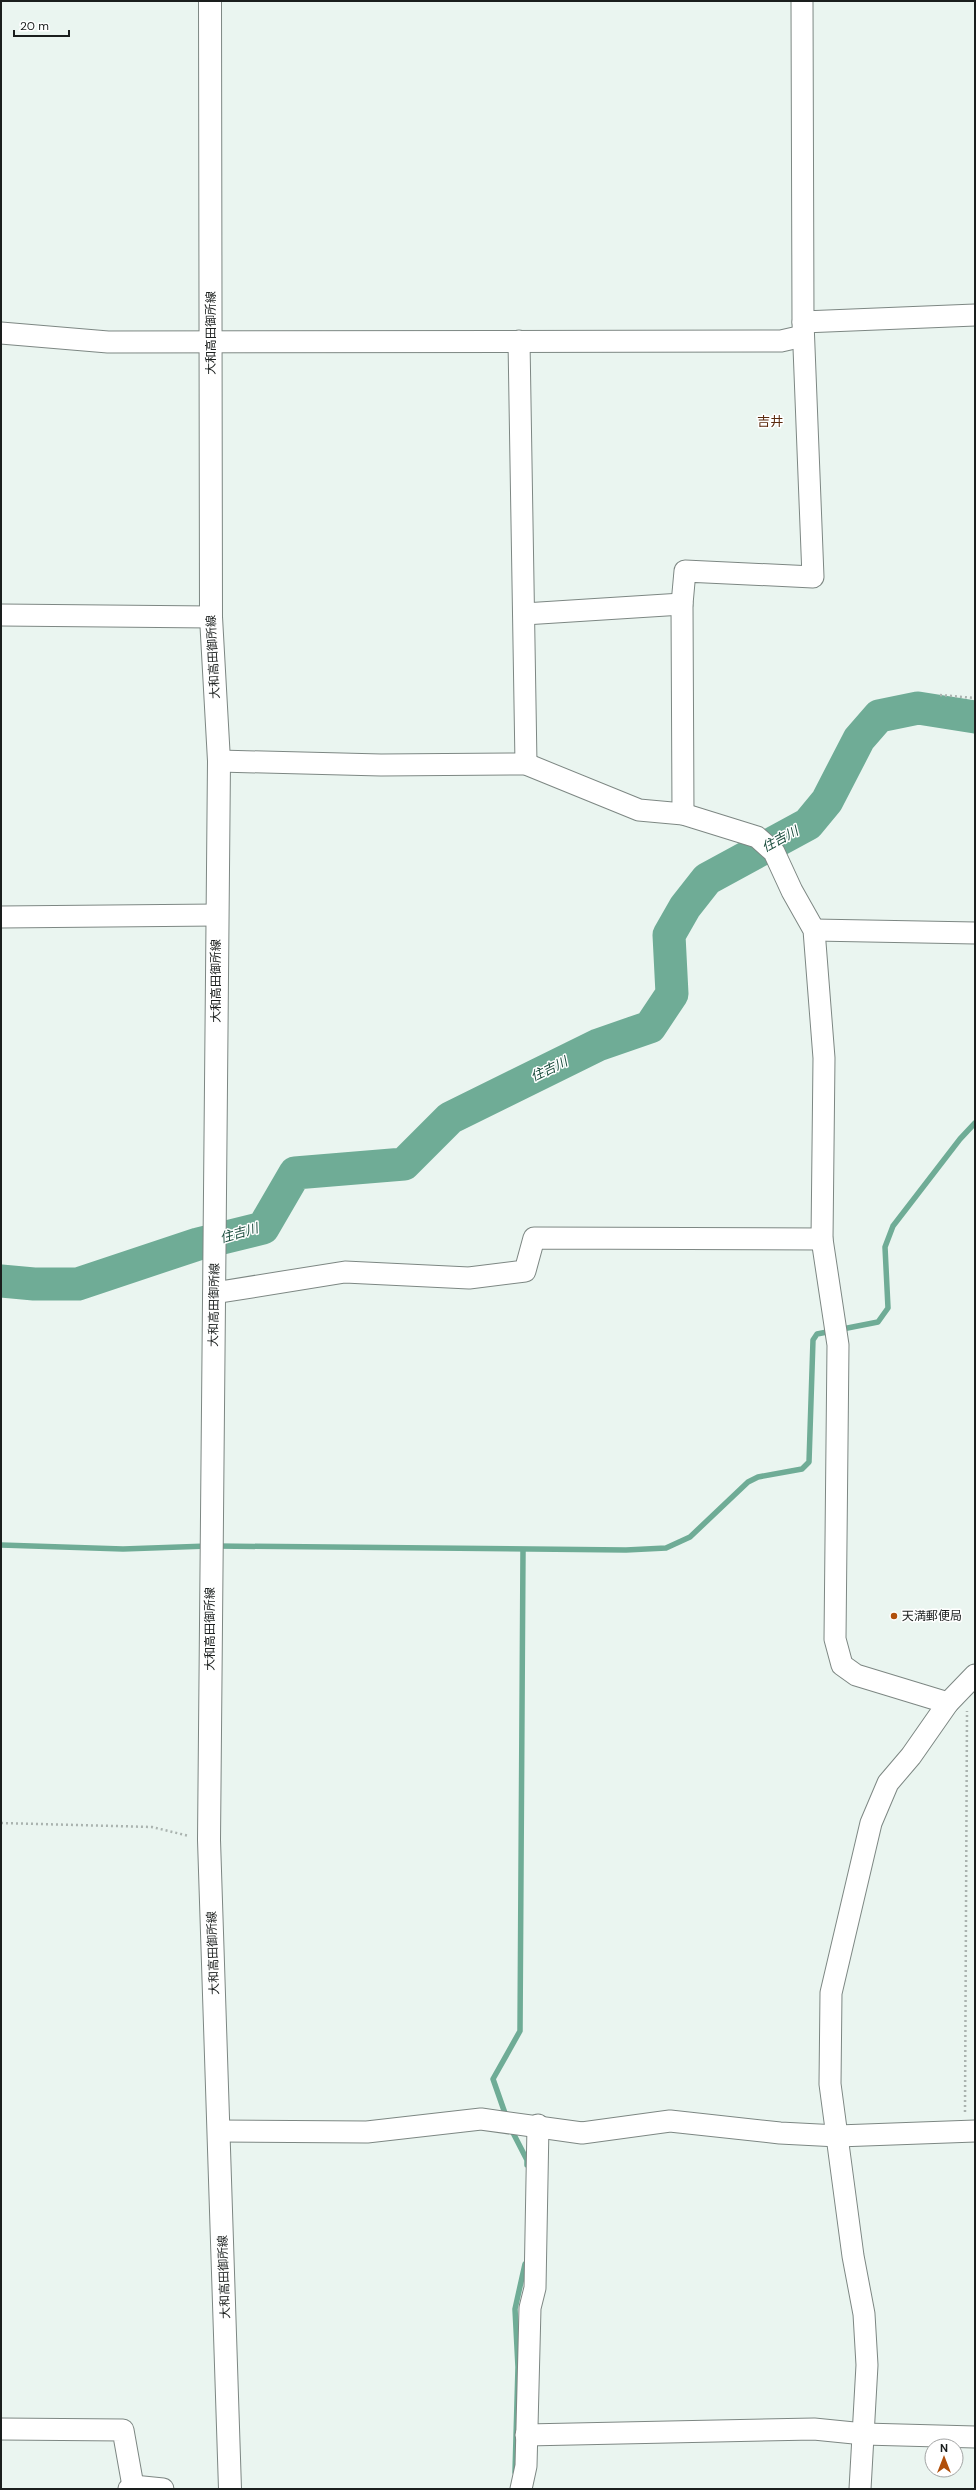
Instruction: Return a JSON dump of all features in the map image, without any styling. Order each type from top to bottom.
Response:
[{"type":"main road","name":"大和高田御所線","points":[[210,1],[211,617],[219,761],[215,1240],[210,1546],[209,1840],[230,2489]]},
{"type":"street","points":[[683,814],[682,604],[685,571],[813,577],[803,329],[802,1]]},
{"type":"street","points":[[1,333],[83,342],[781,341],[803,329],[975,314]]},
{"type":"street","points":[[520,342],[526,764]]},
{"type":"street","points":[[524,614],[682,604]]},
{"type":"street","points":[[1,615],[211,617]]},
{"type":"street","points":[[219,761],[381,765],[526,764],[639,810],[683,814],[757,837],[765,842],[774,852],[792,891],[814,930],[824,1058],[822,1239],[838,1345],[835,1639],[842,1665],[856,1675],[948,1703]]},
{"type":"street","points":[[1,917],[217,916]]},
{"type":"street","points":[[814,930],[975,932]]},
{"type":"street","points":[[214,1293],[345,1272],[469,1278],[525,1272],[534,1238],[822,1239]]},
{"type":"street","points":[[860,2489],[867,2365],[864,2314],[853,2256],[830,2084],[831,1993],[850,1905],[871,1823],[888,1783],[915,1750],[948,1703],[972,1678]]},
{"type":"street","points":[[219,2131],[366,2132],[481,2119],[582,2133],[670,2121],[780,2133],[838,2136],[970,2131]]},
{"type":"street","points":[[522,2489],[526,2466],[530,2308],[535,2288],[538,2126]]},
{"type":"street","points":[[1,2429],[123,2430],[131,2488],[163,2489]]},
{"type":"street","points":[[526,2435],[814,2429],[864,2434],[975,2437]]},
{"type":"path","points":[[940,695],[975,698]]},
{"type":"path","points":[[970,2131],[966,1727],[972,1678]]},
{"type":"path","points":[[1,1823],[152,1827],[209,1840]]},
{"type":"waterway","name":"住吉川","points":[[1,1281],[34,1284],[78,1284],[198,1244],[263,1228],[295,1173],[404,1164],[450,1118],[598,1045],[650,1027],[672,994],[669,935],[685,907],[707,879],[808,824],[827,801],[859,739],[879,716],[918,708],[975,717]]},
{"type":"waterway","points":[[216,1546],[626,1550],[666,1548],[690,1537],[748,1482],[758,1477],[802,1469],[809,1462],[813,1340],[817,1334],[878,1322],[888,1308],[885,1247],[893,1226],[960,1139],[975,1123]]},
{"type":"waterway","points":[[1,1545],[123,1549],[208,1546]]},
{"type":"waterway","points":[[507,2119],[493,2079],[520,2031],[523,1550]]},
{"type":"waterway","points":[[510,2127],[527,2160],[527,2165]]},
{"type":"waterway","points":[[515,2472],[518,2367],[515,2309],[525,2264]]},
{"type":"place","name":"天満郵便局","points":[[894,1616]]},
{"type":"district","name":"吉井","points":[[770,421]]}]
